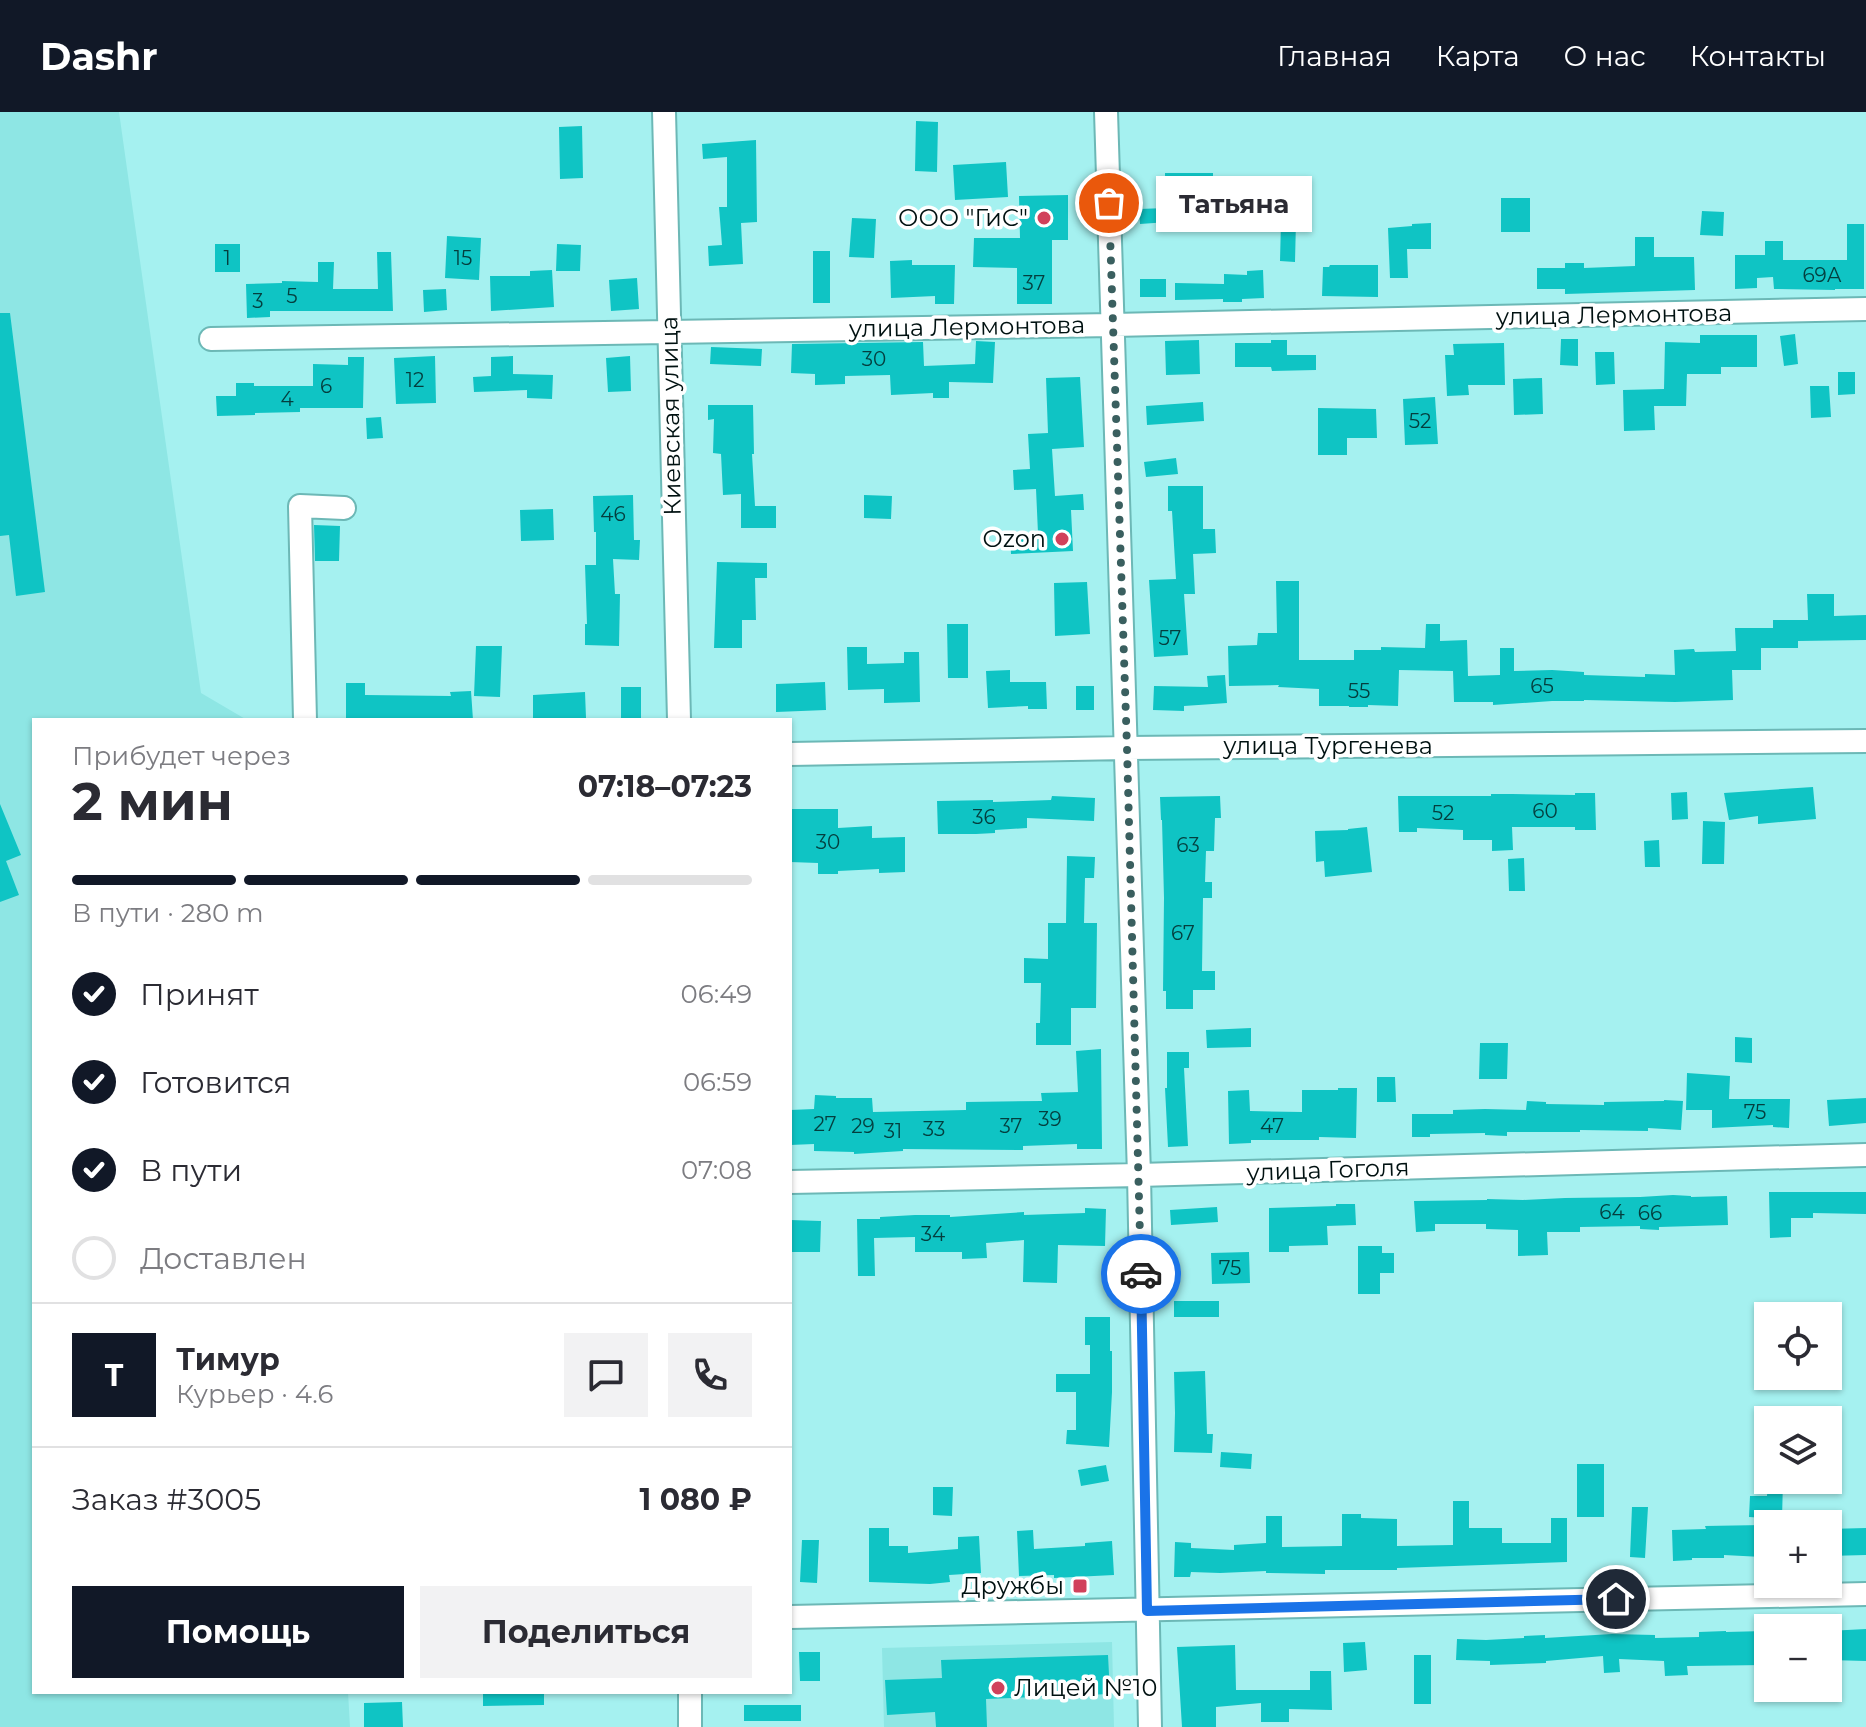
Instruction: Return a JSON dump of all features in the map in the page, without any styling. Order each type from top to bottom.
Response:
[{"type":"street","name":"Киевская улица","points":[[664,112],[679,718]]},
{"type":"street","points":[[1106,112],[1139,1175],[1150,1727]]},
{"type":"street","name":"улица Лермонтова","points":[[211,339],[1866,309]]},
{"type":"street","points":[[305,718],[300,506],[344,508]]},
{"type":"street","name":"улица Тургенева","points":[[792,754],[1866,741]]},
{"type":"street","name":"улица Гоголя","points":[[792,1182],[1866,1155]]},
{"type":"street","points":[[792,1617],[1866,1594]]},
{"type":"street","points":[[690,1694],[690,1727]]},
{"type":"shaded area","points":[[0,112],[119,112],[201,693],[244,718],[32,718],[32,1694],[348,1694],[350,1727],[0,1727]]},
{"type":"shaded area","name":"Лицей №10","points":[[1112,1642],[1114,1727],[884,1727],[882,1648]]},
{"type":"building","points":[[916,121],[938,122],[937,172],[915,171]]},
{"type":"building","points":[[582,126],[583,178],[560,179],[559,127]]},
{"type":"building","points":[[756,140],[757,222],[741,223],[743,264],[709,266],[708,246],[722,245],[719,207],[727,207],[727,157],[703,159],[702,144]]},
{"type":"building","points":[[1006,162],[1008,197],[955,200],[953,165]]},
{"type":"building","points":[[1165,173],[1213,173],[1213,195],[1165,194]]},
{"type":"building","points":[[1068,195],[1068,240],[1052,240],[1052,304],[1017,304],[1017,268],[973,267],[974,238],[1020,238],[1019,196]]},
{"type":"building","points":[[1501,198],[1530,198],[1530,232],[1501,232]]},
{"type":"building","points":[[1167,208],[1168,222],[1140,224],[1139,209]]},
{"type":"building","points":[[1702,211],[1724,212],[1723,236],[1700,235]]},
{"type":"building","points":[[852,218],[876,219],[874,258],[849,257]]},
{"type":"building","points":[[1281,221],[1296,221],[1295,262],[1280,261]]},
{"type":"building","points":[[1431,223],[1431,249],[1407,249],[1408,278],[1390,278],[1388,228]]},
{"type":"building","points":[[1847,224],[1864,224],[1864,289],[1774,289],[1773,277],[1757,278],[1757,288],[1735,289],[1735,255],[1765,255],[1765,241],[1783,241],[1783,260],[1847,260]]},
{"type":"building","points":[[447,236],[481,238],[479,280],[445,278]]},
{"type":"building","points":[[1635,237],[1654,237],[1654,257],[1694,257],[1695,290],[1565,294],[1565,289],[1537,289],[1537,268],[1565,268],[1565,263],[1584,263],[1584,268],[1635,266]]},
{"type":"building","points":[[215,244],[240,244],[240,272],[215,272]]},
{"type":"building","points":[[557,244],[581,245],[580,271],[556,271]]},
{"type":"building","points":[[813,251],[830,251],[830,303],[813,303]]},
{"type":"building","points":[[377,252],[391,252],[393,311],[270,311],[270,317],[247,318],[246,284],[318,282],[318,262],[334,262],[333,289],[378,289]]},
{"type":"building","points":[[912,260],[912,265],[955,265],[954,304],[935,304],[935,296],[891,298],[890,261]]},
{"type":"building","points":[[1378,265],[1378,297],[1322,296],[1323,267]]},
{"type":"building","points":[[552,270],[554,307],[491,311],[490,276],[530,276],[530,271]]},
{"type":"building","points":[[1263,270],[1264,298],[1242,299],[1242,302],[1223,302],[1223,299],[1175,300],[1175,283],[1224,284],[1224,274],[1247,275],[1247,271]]},
{"type":"building","points":[[637,278],[639,309],[611,311],[609,280]]},
{"type":"building","points":[[1140,279],[1166,279],[1166,297],[1140,297]]},
{"type":"building","points":[[446,289],[447,310],[424,312],[423,290]]},
{"type":"building","points":[[0,313],[10,313],[45,592],[16,596],[9,535],[0,536]]},
{"type":"building","points":[[1795,334],[1798,364],[1784,366],[1780,336]]},
{"type":"building","points":[[1700,335],[1757,335],[1757,367],[1721,367],[1721,374],[1687,374],[1686,406],[1654,406],[1655,430],[1624,431],[1623,390],[1664,389],[1665,342],[1700,343]]},
{"type":"building","points":[[1561,339],[1578,339],[1578,366],[1560,365]]},
{"type":"building","points":[[1199,340],[1200,374],[1166,375],[1165,341]]},
{"type":"building","points":[[1271,340],[1287,340],[1287,355],[1316,355],[1316,370],[1272,371],[1271,367],[1235,367],[1235,343],[1271,343]]},
{"type":"building","points":[[976,341],[995,342],[993,383],[949,382],[949,398],[933,398],[933,393],[891,395],[890,375],[845,376],[845,384],[815,385],[815,374],[791,373],[792,344],[923,342],[924,366],[975,364]]},
{"type":"building","points":[[1504,343],[1505,385],[1468,385],[1469,395],[1447,396],[1445,355],[1454,355],[1453,344]]},
{"type":"building","points":[[711,347],[762,349],[761,366],[710,364]]},
{"type":"building","points":[[1595,352],[1614,352],[1615,384],[1596,385]]},
{"type":"building","points":[[435,356],[436,403],[396,404],[394,358]]},
{"type":"building","points":[[513,356],[513,374],[553,375],[552,399],[527,398],[527,390],[474,392],[473,377],[491,376],[491,357]]},
{"type":"building","points":[[630,356],[631,391],[608,392],[606,358]]},
{"type":"building","points":[[348,357],[364,357],[363,408],[300,408],[300,412],[217,416],[216,396],[236,396],[236,383],[313,386],[313,364],[348,365]]},
{"type":"building","points":[[1838,372],[1855,372],[1855,394],[1838,395]]},
{"type":"building","points":[[1080,377],[1084,447],[1052,449],[1055,496],[1083,494],[1084,510],[1071,510],[1073,551],[1011,554],[1010,534],[1038,533],[1036,489],[1014,490],[1013,470],[1030,469],[1028,434],[1048,433],[1046,378]]},
{"type":"building","points":[[1542,378],[1543,414],[1514,415],[1513,379]]},
{"type":"building","points":[[1810,386],[1829,386],[1831,417],[1811,418]]},
{"type":"building","points":[[1435,397],[1438,444],[1405,445],[1403,399]]},
{"type":"building","points":[[1203,402],[1204,421],[1147,425],[1146,406]]},
{"type":"building","points":[[708,405],[753,405],[755,506],[776,506],[776,528],[741,528],[741,494],[723,495],[721,454],[713,453],[714,419],[708,420]]},
{"type":"building","points":[[1318,408],[1376,409],[1377,438],[1347,438],[1347,455],[1318,455]]},
{"type":"building","points":[[381,417],[383,438],[367,439],[366,418]]},
{"type":"building","points":[[1176,458],[1178,474],[1146,477],[1144,462]]},
{"type":"building","points":[[1168,486],[1203,486],[1203,529],[1215,529],[1216,553],[1193,554],[1195,594],[1184,594],[1188,655],[1154,657],[1149,580],[1176,579]]},
{"type":"building","points":[[633,495],[634,540],[640,540],[639,560],[613,559],[615,594],[620,594],[619,646],[585,645],[585,565],[596,565],[593,496]]},
{"type":"building","points":[[864,495],[892,496],[891,519],[864,518]]},
{"type":"building","points":[[553,509],[554,540],[521,541],[520,510]]},
{"type":"building","points":[[314,525],[340,526],[339,561],[315,561]]},
{"type":"building","points":[[717,562],[767,563],[767,578],[755,578],[756,620],[742,620],[742,648],[714,648]]},
{"type":"building","points":[[1276,581],[1299,581],[1299,660],[1354,660],[1354,650],[1425,648],[1426,624],[1440,624],[1440,641],[1467,640],[1468,676],[1500,675],[1500,648],[1514,648],[1514,671],[1552,670],[1584,672],[1584,675],[1645,677],[1645,674],[1675,675],[1674,650],[1736,651],[1735,628],[1773,628],[1773,620],[1808,620],[1807,594],[1834,594],[1834,616],[1866,615],[1866,640],[1798,641],[1798,648],[1761,648],[1761,670],[1732,670],[1733,700],[1584,700],[1493,705],[1493,702],[1454,702],[1453,671],[1399,670],[1398,706],[1319,706],[1319,689],[1279,685],[1229,686],[1228,646],[1257,645],[1258,633],[1277,633]]},
{"type":"building","points":[[1087,582],[1090,634],[1055,636],[1054,583]]},
{"type":"building","points":[[947,624],[968,624],[968,678],[948,678]]},
{"type":"building","points":[[476,646],[502,646],[500,697],[474,696]]},
{"type":"building","points":[[847,647],[867,647],[867,664],[904,663],[904,652],[919,652],[920,702],[884,703],[884,689],[848,690]]},
{"type":"building","points":[[1010,670],[1010,682],[1046,682],[1047,709],[1028,709],[1028,706],[988,708],[986,671]]},
{"type":"building","points":[[1225,675],[1227,703],[1184,706],[1184,711],[1153,710],[1154,686],[1208,687],[1207,676]]},
{"type":"building","points":[[825,682],[826,710],[776,712],[776,684]]},
{"type":"building","points":[[346,683],[365,683],[365,695],[451,696],[450,692],[471,691],[473,718],[346,718]]},
{"type":"building","points":[[1076,686],[1094,686],[1094,710],[1076,710]]},
{"type":"building","points":[[621,687],[641,687],[641,718],[621,718]]},
{"type":"building","points":[[585,692],[586,718],[533,718],[533,695]]},
{"type":"building","points":[[1813,787],[1816,819],[1758,824],[1758,816],[1729,820],[1724,793]]},
{"type":"building","points":[[1687,792],[1688,819],[1672,820],[1671,793]]},
{"type":"building","points":[[1595,793],[1596,830],[1512,827],[1513,850],[1492,851],[1492,840],[1463,840],[1463,830],[1417,828],[1417,832],[1399,832],[1398,796]]},
{"type":"building","points":[[1052,796],[1095,798],[1094,821],[1027,818],[1027,828],[995,830],[995,833],[938,834],[937,801],[1051,800]]},
{"type":"building","points":[[1220,796],[1221,818],[1215,818],[1214,851],[1206,851],[1205,882],[1212,882],[1212,898],[1203,898],[1202,971],[1215,971],[1215,990],[1193,990],[1193,1009],[1166,1009],[1166,991],[1163,991],[1164,898],[1160,797]]},
{"type":"building","points":[[0,804],[21,855],[6,861],[19,895],[0,902]]},
{"type":"building","points":[[792,809],[838,809],[838,828],[872,826],[872,838],[905,837],[905,872],[879,873],[879,869],[818,874],[818,863],[792,862]]},
{"type":"building","points":[[1703,821],[1725,822],[1724,864],[1702,864]]},
{"type":"building","points":[[1367,827],[1372,872],[1325,877],[1324,861],[1316,862],[1315,831]]},
{"type":"building","points":[[1659,840],[1660,867],[1645,867],[1644,841]]},
{"type":"building","points":[[1067,856],[1095,857],[1094,878],[1085,878],[1084,923],[1097,923],[1096,1008],[1071,1008],[1071,1045],[1036,1045],[1041,983],[1024,983],[1024,958],[1048,959],[1048,923],[1066,923]]},
{"type":"building","points":[[1524,858],[1525,891],[1509,891],[1508,859]]},
{"type":"building","points":[[1251,1028],[1251,1047],[1207,1048],[1206,1030]]},
{"type":"building","points":[[1735,1037],[1752,1038],[1752,1063],[1735,1062]]},
{"type":"building","points":[[1480,1043],[1508,1043],[1507,1079],[1479,1079]]},
{"type":"building","points":[[1101,1049],[1102,1149],[1077,1149],[1077,1144],[1023,1146],[1023,1150],[903,1149],[854,1154],[814,1151],[814,1144],[792,1145],[792,1110],[814,1109],[815,1095],[872,1098],[873,1112],[966,1110],[966,1102],[1042,1101],[1041,1093],[1078,1092],[1076,1051]]},
{"type":"building","points":[[1167,1052],[1189,1052],[1189,1068],[1184,1068],[1188,1146],[1168,1147]]},
{"type":"building","points":[[1687,1073],[1730,1076],[1729,1099],[1790,1099],[1789,1128],[1773,1125],[1712,1128],[1712,1110],[1686,1110]]},
{"type":"building","points":[[1377,1077],[1395,1077],[1396,1102],[1377,1102]]},
{"type":"building","points":[[1357,1088],[1356,1138],[1251,1140],[1251,1143],[1229,1144],[1228,1091],[1249,1090],[1250,1111],[1302,1112],[1302,1090]]},
{"type":"building","points":[[1866,1098],[1866,1123],[1829,1126],[1827,1100]]},
{"type":"building","points":[[1527,1101],[1604,1105],[1604,1102],[1683,1101],[1681,1130],[1648,1128],[1648,1131],[1580,1130],[1507,1132],[1507,1136],[1485,1133],[1412,1137],[1412,1114],[1453,1114],[1453,1110],[1526,1110]]},
{"type":"building","points":[[1769,1192],[1866,1192],[1866,1214],[1813,1213],[1813,1218],[1791,1218],[1791,1237],[1770,1238]]},
{"type":"building","points":[[1727,1196],[1728,1225],[1659,1227],[1659,1230],[1640,1229],[1640,1226],[1580,1227],[1580,1232],[1547,1232],[1548,1255],[1518,1256],[1518,1230],[1486,1229],[1486,1224],[1435,1224],[1435,1231],[1416,1232],[1414,1201]]},
{"type":"building","points":[[1355,1204],[1356,1225],[1327,1226],[1328,1245],[1289,1246],[1289,1252],[1269,1252],[1269,1208]]},
{"type":"building","points":[[1217,1207],[1218,1222],[1171,1225],[1170,1210]]},
{"type":"building","points":[[1085,1208],[1106,1209],[1105,1246],[1058,1245],[1057,1283],[1023,1282],[1024,1240],[986,1243],[987,1258],[962,1259],[962,1252],[915,1252],[915,1237],[874,1238],[875,1276],[858,1276],[857,1219],[1024,1212],[1024,1215],[1085,1213]]},
{"type":"building","points":[[792,1220],[821,1221],[820,1252],[792,1252]]},
{"type":"building","points":[[1358,1246],[1382,1246],[1382,1253],[1394,1253],[1394,1273],[1380,1273],[1380,1294],[1358,1294]]},
{"type":"building","points":[[1249,1252],[1250,1283],[1212,1284],[1211,1253]]},
{"type":"building","points":[[1174,1301],[1219,1301],[1219,1317],[1174,1317]]},
{"type":"building","points":[[1085,1317],[1110,1317],[1112,1392],[1109,1447],[1066,1444],[1067,1430],[1076,1430],[1076,1392],[1056,1392],[1056,1374],[1090,1374],[1090,1345],[1085,1345]]},
{"type":"building","points":[[1205,1371],[1207,1434],[1213,1434],[1212,1453],[1174,1452],[1174,1372]]},
{"type":"building","points":[[1221,1452],[1252,1454],[1251,1469],[1220,1467]]},
{"type":"building","points":[[1577,1464],[1604,1464],[1604,1517],[1577,1517]]},
{"type":"building","points":[[1106,1465],[1109,1481],[1081,1486],[1078,1470]]},
{"type":"building","points":[[933,1487],[953,1487],[952,1516],[933,1515]]},
{"type":"building","points":[[1783,1494],[1782,1510],[1754,1510],[1754,1517],[1749,1517],[1750,1496]]},
{"type":"building","points":[[1453,1501],[1469,1501],[1469,1528],[1502,1528],[1502,1543],[1551,1543],[1551,1518],[1567,1518],[1567,1562],[1325,1570],[1325,1574],[1191,1572],[1190,1577],[1174,1577],[1175,1542],[1191,1543],[1191,1548],[1234,1550],[1234,1545],[1266,1543],[1266,1516],[1282,1516],[1282,1547],[1342,1546],[1342,1514],[1397,1519],[1397,1546],[1453,1545]]},
{"type":"building","points":[[1632,1507],[1648,1507],[1645,1558],[1630,1557]]},
{"type":"building","points":[[1754,1525],[1754,1557],[1724,1555],[1724,1558],[1673,1561],[1672,1530],[1706,1529],[1705,1526]]},
{"type":"building","points":[[869,1528],[889,1528],[889,1546],[908,1546],[908,1553],[958,1549],[958,1537],[979,1536],[981,1573],[949,1575],[950,1582],[930,1584],[869,1582]]},
{"type":"building","points":[[1866,1528],[1866,1555],[1842,1556],[1842,1529]]},
{"type":"building","points":[[1033,1530],[1034,1549],[1112,1541],[1114,1575],[1019,1576],[1017,1531]]},
{"type":"building","points":[[802,1540],[819,1540],[817,1583],[800,1582]]},
{"type":"building","points":[[1866,1629],[1866,1661],[1842,1660],[1842,1630]]},
{"type":"building","points":[[1754,1631],[1754,1665],[1687,1666],[1688,1675],[1665,1676],[1664,1661],[1619,1659],[1620,1672],[1604,1673],[1603,1656],[1546,1663],[1490,1665],[1490,1661],[1456,1660],[1457,1639],[1612,1634],[1655,1635],[1655,1638],[1699,1637],[1699,1632]]},
{"type":"building","points":[[1365,1642],[1367,1670],[1344,1672],[1343,1643]]},
{"type":"building","points":[[1235,1645],[1236,1690],[1310,1690],[1310,1671],[1331,1671],[1332,1710],[1289,1709],[1289,1722],[1261,1722],[1261,1703],[1216,1707],[1216,1727],[1182,1727],[1177,1647]]},
{"type":"building","points":[[799,1652],[820,1652],[820,1681],[800,1681]]},
{"type":"building","points":[[1108,1655],[1110,1694],[986,1699],[987,1727],[936,1727],[935,1712],[887,1715],[885,1680],[942,1678],[941,1660]]},
{"type":"building","points":[[1414,1655],[1431,1655],[1431,1704],[1414,1704]]},
{"type":"building","points":[[483,1694],[544,1694],[544,1705],[483,1706]]},
{"type":"building","points":[[402,1702],[403,1727],[364,1727],[364,1703]]},
{"type":"building","points":[[744,1705],[801,1705],[801,1721],[744,1721]]},
{"type":"way so far","points":[[1109,203],[1141,1274]]},
{"type":"place","name":"Татьяна","points":[[1109,203]]},
{"type":"place","name":"ООО \"ГиС\"","points":[[1044,218]]},
{"type":"place","name":"Ozon","points":[[1062,539]]},
{"type":"place","name":"Дружбы","points":[[1080,1586]]},
{"type":"place","name":"Лицей №10","points":[[998,1688]]},
{"type":"route","points":[[1141,1274],[1147,1611],[1616,1599]]}]
